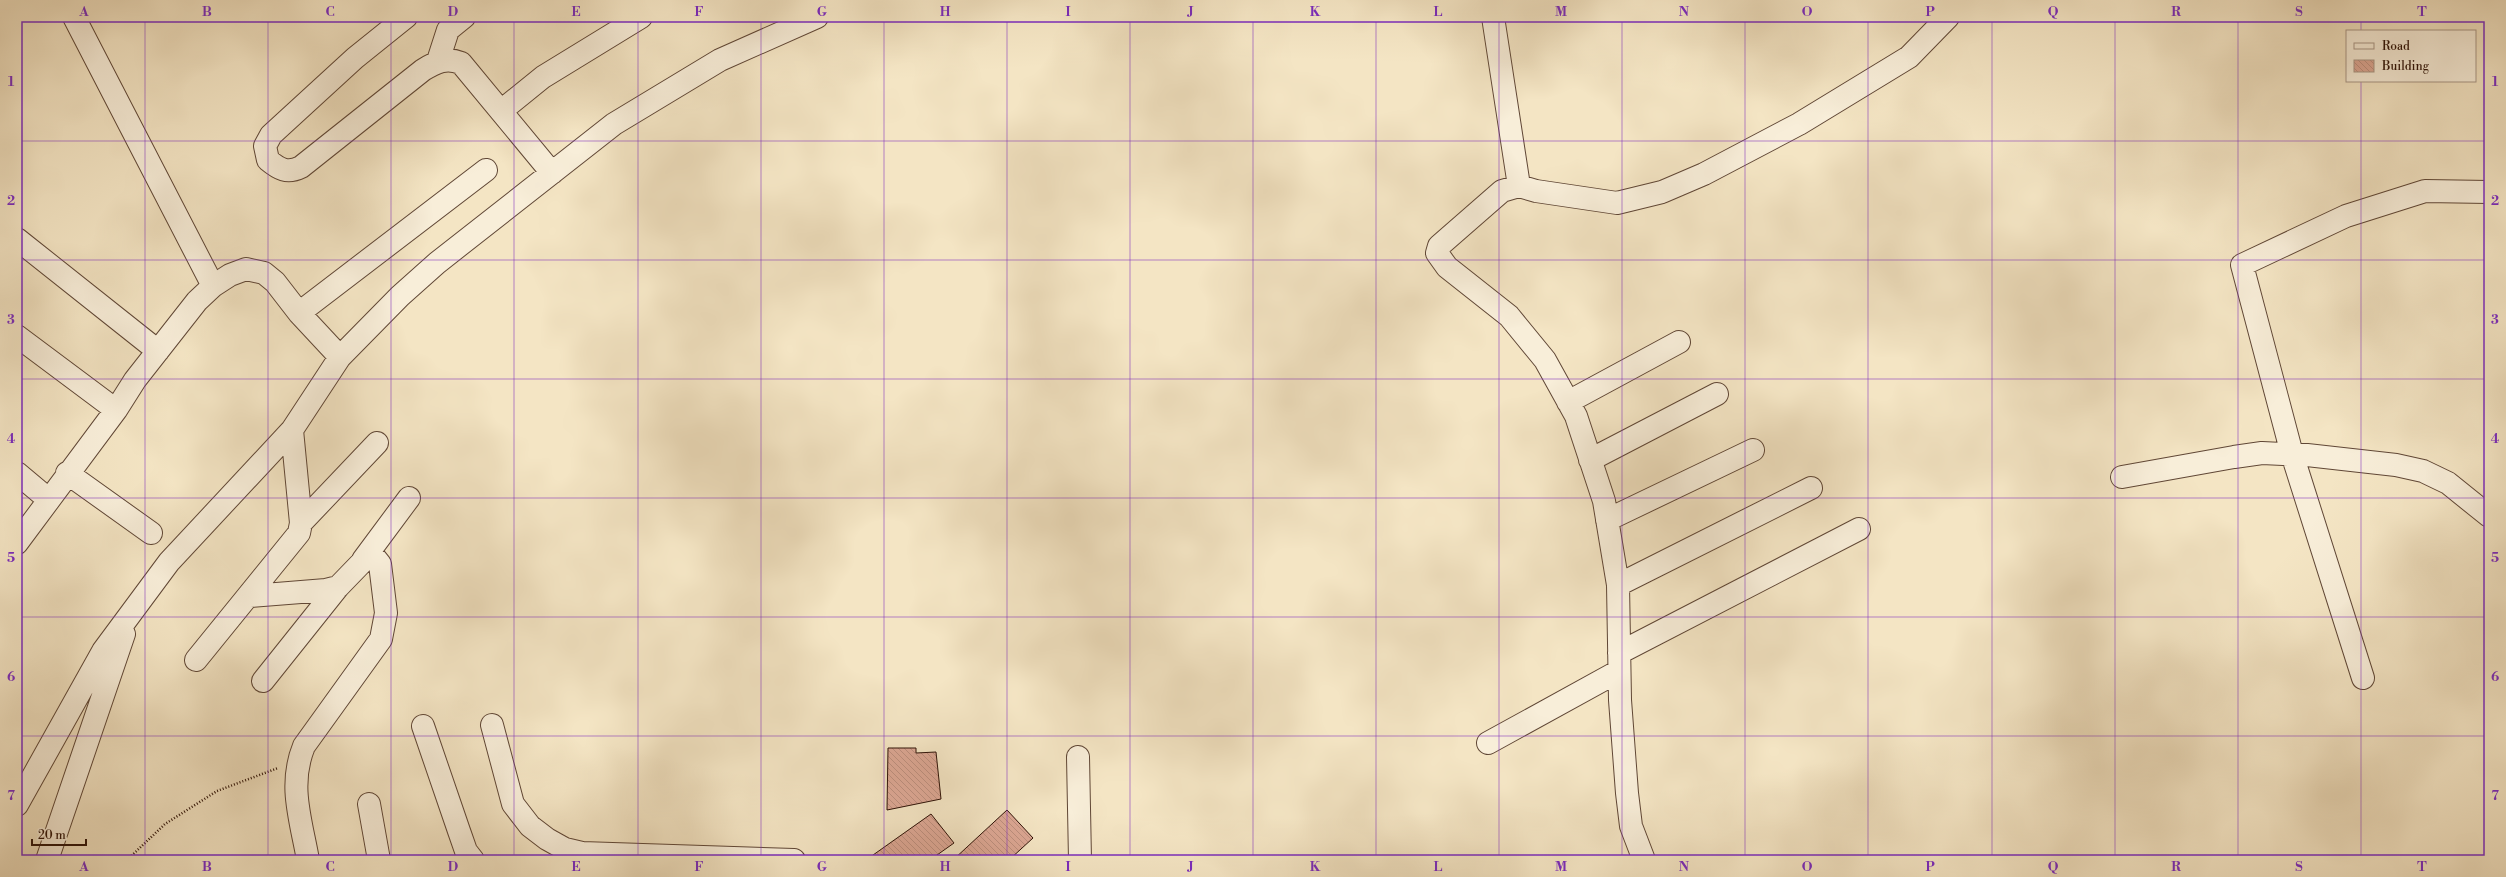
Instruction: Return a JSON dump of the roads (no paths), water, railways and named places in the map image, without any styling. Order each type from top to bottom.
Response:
[{"type":"street","points":[[74,17],[212,286]]},
{"type":"street","points":[[406,17],[355,58],[271,135],[265,146],[268,160],[282,170],[294,170],[301,167],[401,86],[438,62],[452,59],[461,63],[552,173]]},
{"type":"street","points":[[438,62],[448,30],[464,17]]},
{"type":"street","points":[[501,111],[544,77],[641,17]]},
{"type":"street","points":[[17,804],[103,651],[169,562],[292,430],[340,357],[400,296],[437,263],[614,124],[676,85],[747,46],[817,17]]},
{"type":"street","points":[[1493,17],[1519,186]]},
{"type":"street","points":[[1644,860],[1631,826],[1620,700],[1618,585],[1604,501],[1576,416],[1545,360],[1509,316],[1447,267],[1437,253],[1442,242],[1502,191],[1519,186],[1536,191],[1617,203],[1662,192],[1704,174],[1806,120],[1909,57],[1944,19]]},
{"type":"street","points":[[299,313],[486,170]]},
{"type":"street","points":[[2363,678],[2292,454],[2242,265],[2346,216],[2425,191],[2489,192]]},
{"type":"street","points":[[17,239],[158,351]]},
{"type":"street","points":[[17,542],[67,473],[116,410],[135,380],[197,301],[212,286],[230,275],[246,269],[264,273],[275,282],[299,313],[340,357]]},
{"type":"street","points":[[17,336],[116,410]]},
{"type":"street","points":[[1568,402],[1679,342]]},
{"type":"street","points":[[1590,460],[1717,394]]},
{"type":"street","points":[[196,660],[293,543],[299,533],[301,523],[292,430]]},
{"type":"street","points":[[301,523],[377,443]]},
{"type":"street","points":[[1607,520],[1753,450]]},
{"type":"street","points":[[2122,477],[2213,459],[2262,453],[2292,454],[2396,465],[2423,471],[2448,483],[2489,516]]},
{"type":"street","points":[[17,473],[48,499]]},
{"type":"street","points":[[67,473],[151,533]]},
{"type":"street","points":[[1618,585],[1811,488]]},
{"type":"street","points":[[263,681],[338,586],[363,560],[409,498]]},
{"type":"street","points":[[1488,743],[1619,662],[1859,530]]},
{"type":"street","points":[[308,860],[295,784],[296,764],[304,746],[380,638],[384,627],[386,613],[380,564],[372,557],[368,556],[363,560]]},
{"type":"street","points":[[250,596],[326,590],[338,586]]},
{"type":"street","points":[[47,860],[131,614]]},
{"type":"street","points":[[492,725],[514,804],[530,826],[565,849],[582,853],[794,860]]},
{"type":"street","points":[[423,726],[466,851],[473,860]]},
{"type":"street","points":[[1078,757],[1080,860]]},
{"type":"street","points":[[369,804],[379,860]]}]
